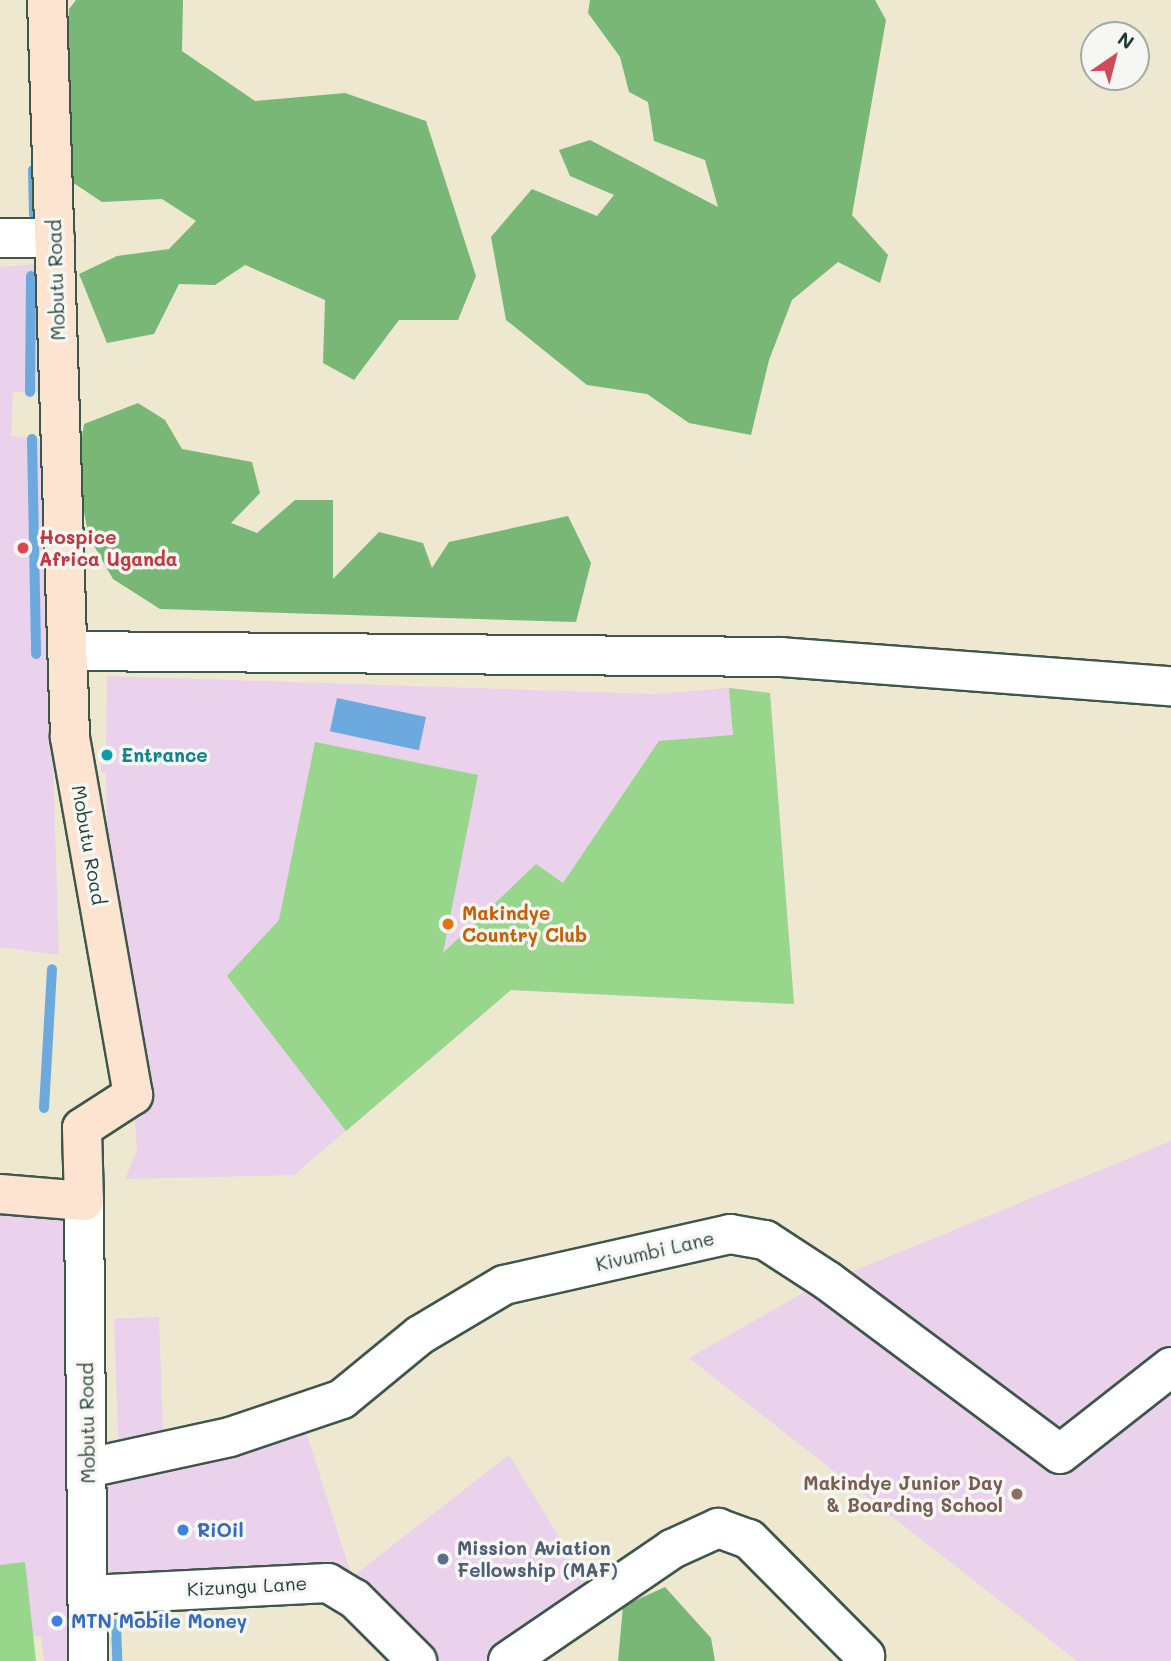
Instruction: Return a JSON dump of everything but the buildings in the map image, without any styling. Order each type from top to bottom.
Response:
[{"type":"street","name":"Mobutu Road","points":[[47,0],[70,737],[133,1095],[82,1128],[88,1468],[88,1661]]},
{"type":"street","points":[[0,238],[55,238]]},
{"type":"street","points":[[67,651],[781,657],[1171,686]]},
{"type":"street","points":[[0,1194],[84,1201]]},
{"type":"street","name":"Kivumbi Lane","points":[[88,1468],[230,1437],[342,1399],[420,1335],[504,1286],[730,1234],[765,1240],[828,1281],[1060,1454],[1171,1367]]},
{"type":"street","points":[[508,1661],[672,1549],[718,1528],[749,1539],[865,1656]]},
{"type":"street","name":"Kizungu Lane","points":[[89,1595],[328,1583],[355,1599],[418,1661]]},
{"type":"shaded area","points":[[39,264],[42,392],[13,392],[11,436],[43,439],[59,955],[0,947],[0,267]]},
{"type":"shaded area","name":"Makindye Country Club","points":[[107,676],[654,694],[729,688],[770,693],[794,1004],[511,990],[294,1175],[125,1179],[137,1150],[133,1095],[110,1053],[106,773],[101,773],[100,748],[106,748]]},
{"type":"shaded area","name":"Makindye Junior Day & Boarding School","points":[[1171,1141],[1171,1661],[1077,1661],[689,1358],[810,1289]]},
{"type":"shaded area","points":[[0,1203],[72,1215],[72,1661],[44,1661],[41,1636],[0,1640]]},
{"type":"shaded area","points":[[159,1317],[163,1437],[118,1438],[114,1319]]},
{"type":"shaded area","points":[[302,1419],[352,1577],[509,1455],[599,1602],[521,1661],[432,1661],[352,1578],[101,1584],[99,1479]]},
{"type":"green space","points":[[76,0],[183,0],[182,51],[255,101],[345,93],[426,121],[476,276],[458,320],[399,320],[354,380],[323,363],[325,300],[245,265],[215,285],[179,284],[154,334],[107,343],[79,274],[117,256],[169,249],[196,221],[162,199],[102,202],[72,182],[67,95],[69,9]]},
{"type":"green space","points":[[590,0],[875,0],[886,20],[852,215],[888,255],[880,283],[838,262],[792,300],[769,360],[751,435],[689,423],[647,394],[587,385],[506,320],[491,237],[532,189],[597,216],[614,195],[570,176],[559,150],[590,140],[718,207],[705,160],[654,141],[648,102],[629,92],[620,57],[588,13]]},
{"type":"green space","points":[[138,403],[165,420],[182,449],[252,462],[260,493],[231,523],[257,533],[295,500],[333,500],[333,579],[379,532],[423,543],[432,568],[449,542],[568,516],[591,563],[576,622],[160,609],[113,579],[89,537],[76,473],[84,424]]},
{"type":"green space","points":[[729,688],[770,693],[794,1004],[511,990],[346,1131],[227,976],[279,920],[315,742],[478,775],[443,953],[536,864],[563,883],[659,741],[733,735]]},
{"type":"green space","points":[[25,1562],[36,1661],[0,1661],[0,1565]]},
{"type":"green space","points":[[665,1587],[711,1638],[715,1661],[618,1661],[623,1606]]},
{"type":"water","points":[[337,698],[426,717],[419,750],[330,731]]},
{"type":"waterway","points":[[33,170],[34,214]]},
{"type":"waterway","points":[[30,392],[31,276]]},
{"type":"waterway","points":[[32,439],[36,654]]},
{"type":"waterway","points":[[44,1108],[52,969]]},
{"type":"waterway","points":[[116,1624],[117,1661]]},
{"type":"place","name":"Hospice Africa Uganda","points":[[23,548]]},
{"type":"place","name":"Entrance","points":[[107,755]]},
{"type":"place","name":"Makindye Country Club","points":[[448,924]]},
{"type":"place","name":"Makindye Junior Day & Boarding School","points":[[1017,1494]]},
{"type":"place","name":"RiOil","points":[[183,1530]]},
{"type":"place","name":"Mission Aviation Fellowship (MAF)","points":[[443,1559]]},
{"type":"place","name":"MTN Mobile Money","points":[[57,1621]]}]
